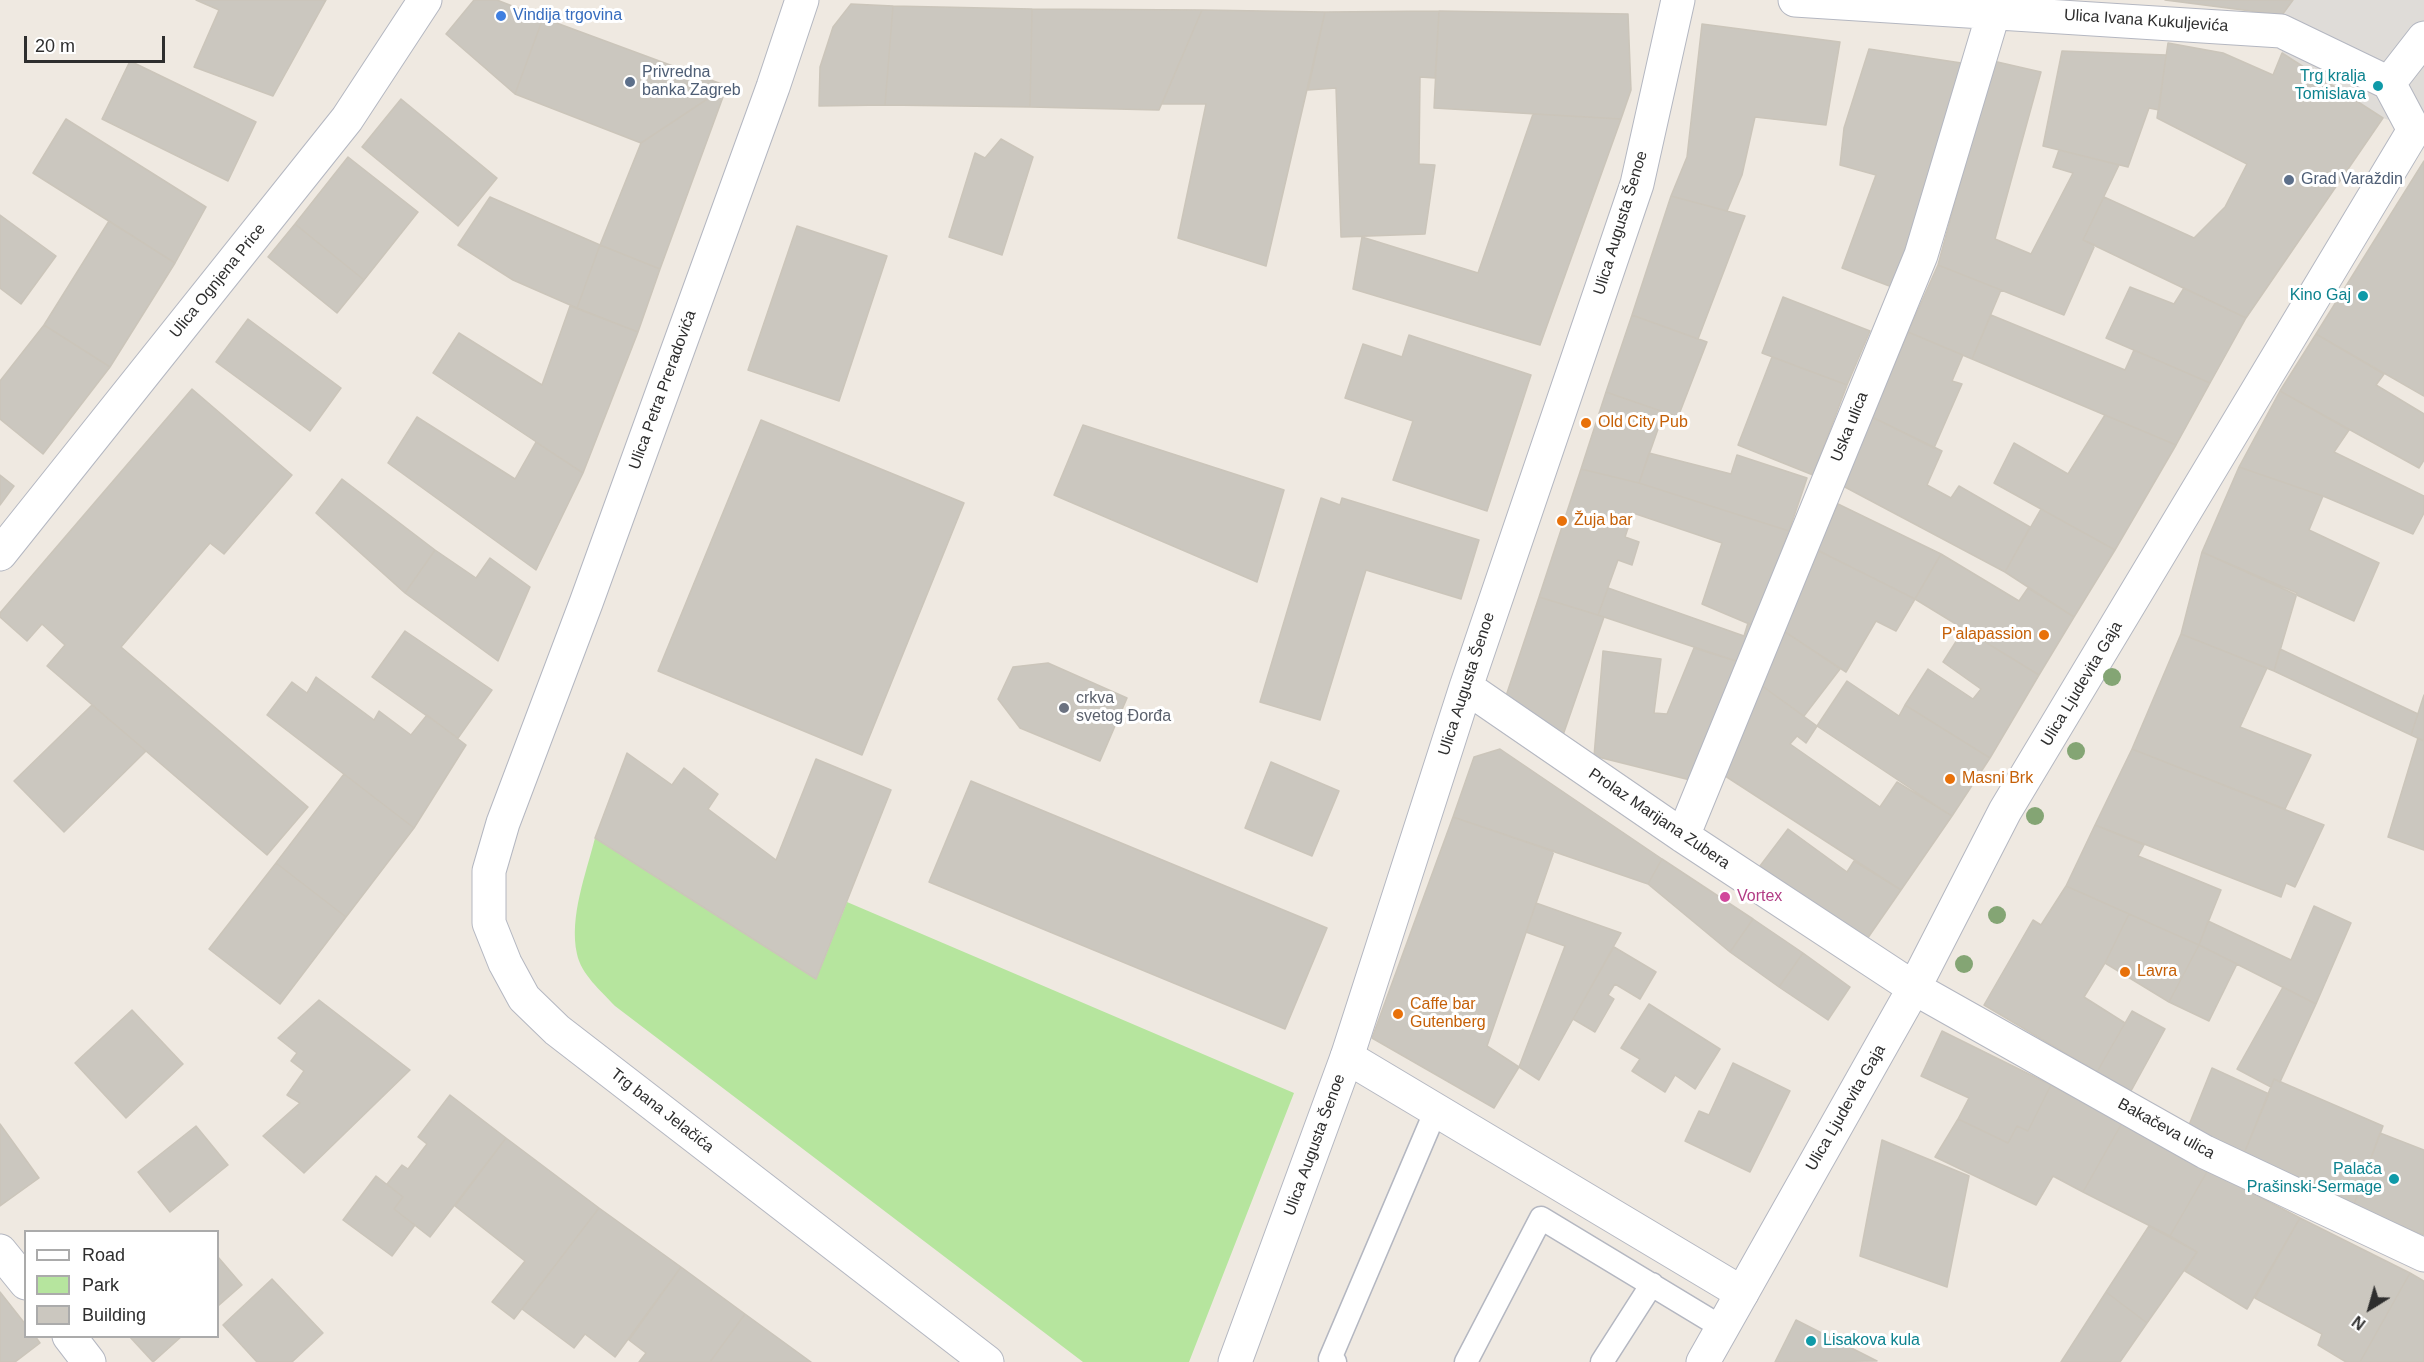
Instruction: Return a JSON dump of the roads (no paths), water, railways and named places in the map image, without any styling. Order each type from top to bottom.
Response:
[{"type":"street","name":"Ulica Ognjena Price","points":[[0,554],[347,119],[425,0]]},
{"type":"street","name":"Ulica Petra Preradovića","points":[[520,778],[773,87],[802,0]]},
{"type":"street","name":"Ulica Augusta Šenoe","points":[[1235,1362],[1347,1057],[1466,687],[1637,184],[1678,0]]},
{"type":"street","name":"Ulica Ivana Kukuljevića","points":[[1795,0],[2281,31],[2389,83]]},
{"type":"street","name":"Uska ulica","points":[[1683,836],[1921,255],[1994,11]]},
{"type":"street","points":[[2389,83],[2424,38]]},
{"type":"street","name":"Ulica Ljudevita Gaja","points":[[1742,1293],[1914,988],[2005,811],[2414,130],[2389,83]]},
{"type":"street","name":"Prolaz Marijana Zubera","points":[[1466,687],[1683,836],[1914,988]]},
{"type":"street","name":"Trg bana Jelačića","points":[[520,778],[502,823],[489,871],[489,923],[524,998],[557,1030],[987,1362]]},
{"type":"street","name":"Bakačeva ulica","points":[[1914,988],[2205,1152],[2424,1255]]},
{"type":"street","points":[[1347,1057],[1742,1293],[1703,1362]]},
{"type":"street","points":[[0,1251],[24,1281]]},
{"type":"street","points":[[71,1338],[89,1362]]},
{"type":"lane","points":[[1335,1362],[1330,1359],[1436,1110]]},
{"type":"lane","points":[[1466,1362],[1541,1218],[1723,1328]]},
{"type":"lane","points":[[1602,1362],[1652,1284]]},
{"type":"place","name":"Vindija trgovina","points":[[501,16]]},
{"type":"place","name":"Privredna banka Zagreb","points":[[630,82]]},
{"type":"place","name":"Trg kralja Tomislava","points":[[2378,86]]},
{"type":"place","name":"Grad Varaždin","points":[[2289,180]]},
{"type":"place","name":"Kino Gaj","points":[[2363,296]]},
{"type":"place","name":"Old City Pub","points":[[1586,423]]},
{"type":"place","name":"Žuja bar","points":[[1562,521]]},
{"type":"place","name":"P'alapassion","points":[[2044,635]]},
{"type":"place","name":"crkva svetog Đorđa","points":[[1064,708]]},
{"type":"place","name":"Masni Brk","points":[[1950,779]]},
{"type":"place","name":"Vortex","points":[[1725,897]]},
{"type":"place","name":"Lavra","points":[[2125,972]]},
{"type":"place","name":"Caffe bar Gutenberg","points":[[1398,1014]]},
{"type":"place","name":"Palača Prašinski-Sermage","points":[[2394,1179]]},
{"type":"place","name":"Lisakova kula","points":[[1811,1341]]}]
